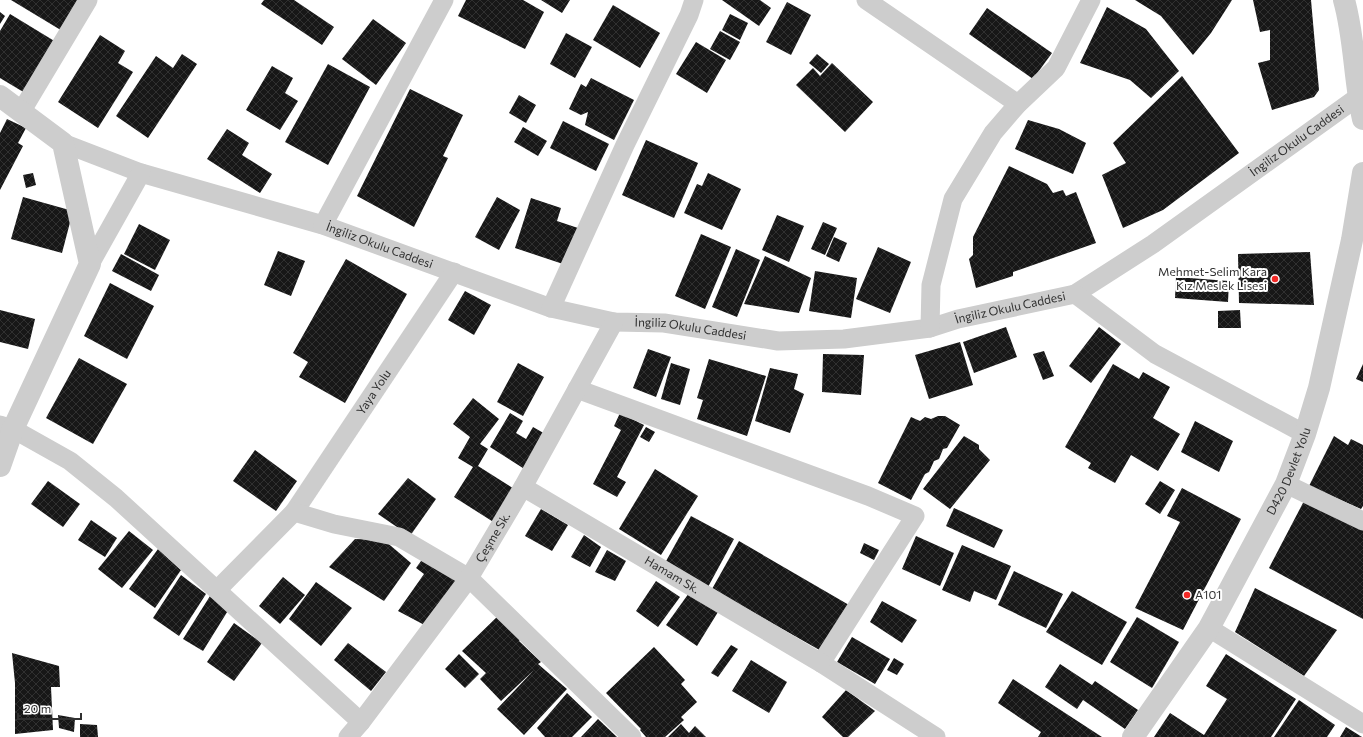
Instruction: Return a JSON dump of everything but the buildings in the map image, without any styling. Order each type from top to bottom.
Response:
[{"type":"street","points":[[21,112],[88,0]]},
{"type":"street","points":[[323,224],[444,0]]},
{"type":"street","points":[[551,308],[625,145],[689,15],[694,0]]},
{"type":"street","points":[[866,0],[1018,104]]},
{"type":"street","points":[[930,328],[931,285],[953,199],[993,133],[1018,104],[1056,68],[1091,0]]},
{"type":"street","points":[[1344,0],[1349,17],[1358,97],[1363,119]]},
{"type":"street","name":"İngiliz Okulu Caddesi","points":[[0,96],[63,143],[141,173],[323,224],[551,308],[614,322],[664,323],[778,341],[844,339],[930,328],[958,319],[1075,294],[1153,244],[1358,97]]},
{"type":"street","points":[[63,143],[90,264]]},
{"type":"street","points":[[0,466],[6,427],[90,264],[141,173]]},
{"type":"street","name":"D420 Devlet Yolu","points":[[1133,737],[1209,628],[1286,484],[1305,434],[1319,388],[1351,248],[1363,173]]},
{"type":"street","name":"Yaya Yolu","points":[[217,590],[294,512],[454,272]]},
{"type":"street","points":[[1075,294],[1155,354],[1305,434]]},
{"type":"street","name":"Çeşme Sk.","points":[[348,737],[361,722],[468,578],[523,487],[614,322]]},
{"type":"street","points":[[577,389],[868,496],[915,516],[821,663]]},
{"type":"street","points":[[6,427],[70,461],[116,498],[361,722]]},
{"type":"street","points":[[1286,484],[1363,521]]},
{"type":"street","name":"Hamam Sk.","points":[[523,487],[821,663],[936,737]]},
{"type":"street","points":[[294,512],[334,524],[399,537],[468,578],[632,737]]},
{"type":"street","points":[[1209,628],[1363,724]]},
{"type":"place","name":"Mehmet-Selim Kara Kız Meslek Lisesi","points":[[1275,279]]},
{"type":"place","name":"A101","points":[[1187,595]]}]
